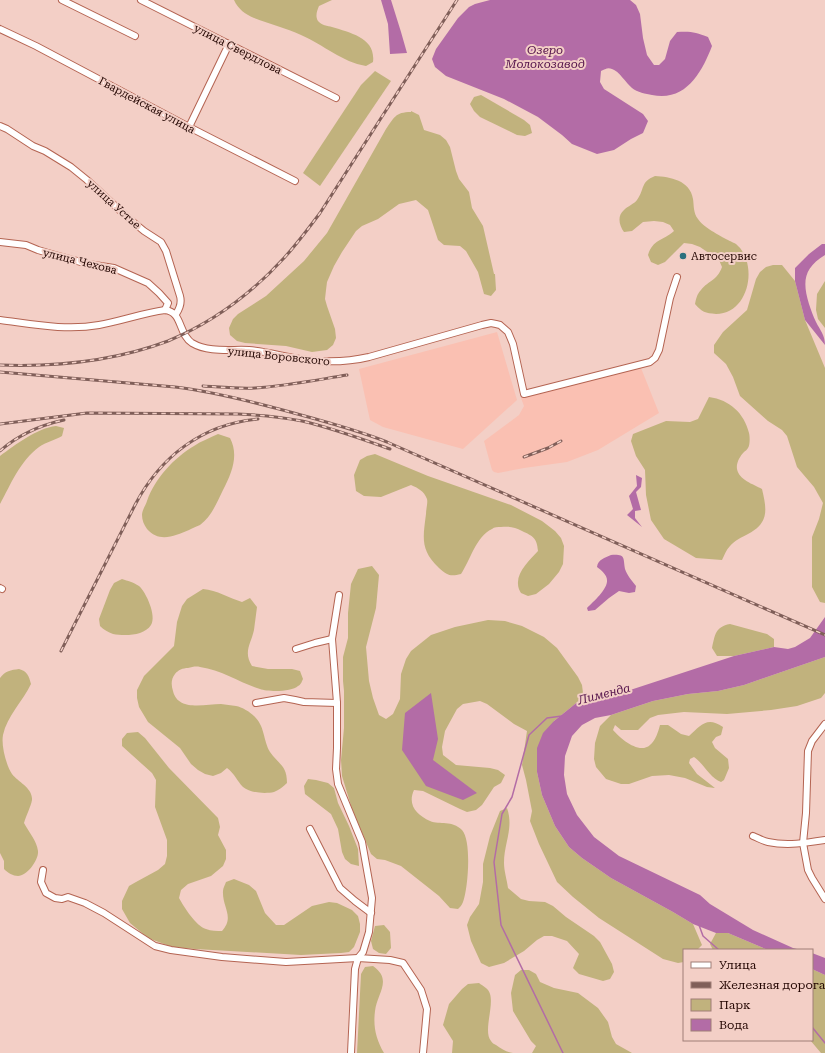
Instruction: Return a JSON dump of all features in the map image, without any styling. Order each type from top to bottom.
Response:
[{"type":"street","points":[[62,0],[134,36]]},
{"type":"street","name":"улица Свердлова","points":[[141,0],[336,98]]},
{"type":"street","name":"Гвардейская улица","points":[[0,29],[295,181]]},
{"type":"street","points":[[189,127],[229,44]]},
{"type":"street","name":"улица Устье","points":[[0,126],[32,146],[45,151],[71,167],[88,180],[127,217],[144,231],[161,242],[166,251],[180,296],[181,305],[176,314]]},
{"type":"street","name":"улица Чехова","points":[[0,242],[26,245],[68,259],[114,268],[148,284],[159,293],[168,303],[165,310]]},
{"type":"street","name":"улица Воровского","points":[[176,314],[183,334],[191,342],[198,346],[212,349],[248,350],[317,361],[354,361],[482,325],[491,323],[496,324],[504,328],[510,337],[524,394],[650,362],[655,358],[659,350],[670,298],[677,278]]},
{"type":"street","points":[[0,320],[42,326],[78,328],[99,325],[165,310],[170,310],[176,314]]},
{"type":"street","points":[[339,595],[332,639],[337,703],[336,769],[338,784],[362,842],[372,898],[369,932],[363,952],[358,958],[355,969],[351,1053]]},
{"type":"street","points":[[296,649],[332,639]]},
{"type":"street","points":[[256,703],[284,698],[304,702],[337,703]]},
{"type":"street","points":[[825,724],[812,741],[808,751],[806,813],[803,843],[808,870],[825,899]]},
{"type":"street","points":[[310,829],[340,888],[371,913]]},
{"type":"street","points":[[754,836],[767,842],[782,844],[825,840]]},
{"type":"street","points":[[43,870],[41,882],[46,893],[55,898],[62,899],[68,897],[85,902],[155,946],[171,950],[222,957],[286,962],[358,958],[390,960],[403,963],[421,990],[427,1009],[423,1053]]},
{"type":"shaded area","points":[[497,332],[517,400],[463,449],[383,427],[370,420],[359,369]]},
{"type":"shaded area","points":[[639,367],[641,368],[659,413],[598,450],[567,462],[498,473],[492,470],[484,441],[519,415],[524,406],[521,398]]},
{"type":"green space","points":[[234,0],[332,0],[319,6],[316,15],[318,21],[361,38],[371,47],[373,62],[366,66],[349,61],[301,35],[245,13],[240,9]]},
{"type":"green space","points":[[375,71],[391,81],[320,186],[303,173],[361,85]]},
{"type":"green space","points":[[481,95],[524,120],[530,125],[532,133],[525,136],[517,135],[480,117],[470,104],[474,97]]},
{"type":"green space","points":[[411,111],[419,115],[424,130],[440,135],[446,140],[450,147],[459,179],[469,192],[472,208],[483,226],[495,274],[496,290],[491,296],[484,294],[478,272],[466,251],[460,246],[444,245],[438,240],[428,210],[416,200],[399,204],[378,219],[362,226],[356,231],[342,252],[327,282],[325,299],[335,329],[336,338],[333,345],[327,350],[312,352],[286,346],[237,341],[230,335],[229,328],[233,319],[238,314],[266,296],[304,261],[327,233],[386,129],[398,114]]},
{"type":"green space","points":[[655,176],[667,177],[684,184],[691,193],[695,214],[700,222],[720,236],[736,244],[742,250],[748,268],[747,286],[744,295],[739,302],[725,313],[706,313],[695,304],[700,292],[720,272],[722,267],[719,260],[700,247],[684,243],[665,262],[658,265],[651,262],[648,255],[656,243],[674,231],[670,225],[663,222],[654,221],[643,222],[632,231],[624,232],[622,229],[620,224],[620,215],[636,201],[645,183],[650,178]]},
{"type":"green space","points":[[782,265],[795,281],[805,320],[825,368],[825,603],[820,602],[812,587],[812,537],[823,503],[814,487],[797,467],[787,436],[782,430],[768,421],[740,396],[733,377],[726,364],[714,353],[714,345],[723,332],[747,310],[756,279],[760,272],[766,267]]},
{"type":"green space","points":[[825,281],[825,328],[818,319],[816,310],[817,294]]},
{"type":"green space","points":[[709,397],[730,404],[744,419],[750,439],[748,449],[737,464],[738,473],[743,479],[762,489],[765,503],[765,515],[760,525],[755,530],[732,544],[727,549],[722,560],[696,558],[664,539],[651,520],[646,495],[645,470],[636,456],[631,441],[633,434],[666,421],[690,422],[698,419]]},
{"type":"green space","points":[[56,426],[64,428],[62,436],[39,447],[26,459],[16,473],[0,504],[0,456],[34,433]]},
{"type":"green space","points":[[218,434],[230,438],[233,444],[234,457],[232,471],[211,513],[200,525],[173,536],[162,537],[152,533],[145,526],[142,515],[143,509],[155,484],[166,469],[179,456],[197,444]]},
{"type":"green space","points":[[375,454],[428,476],[511,505],[542,521],[555,531],[561,538],[564,546],[563,564],[559,572],[549,584],[536,594],[528,596],[521,593],[518,585],[518,579],[522,570],[538,551],[535,540],[532,536],[512,527],[497,527],[486,532],[482,537],[461,574],[449,575],[444,572],[433,561],[424,543],[427,501],[426,496],[422,492],[411,485],[381,497],[364,496],[356,491],[354,475],[360,460]]},
{"type":"green space","points":[[372,566],[379,575],[376,608],[366,647],[369,681],[373,698],[379,715],[386,719],[393,714],[400,699],[401,674],[406,659],[411,651],[431,635],[455,627],[488,620],[505,621],[522,626],[544,637],[557,648],[578,677],[582,685],[583,693],[580,700],[554,721],[537,772],[542,795],[555,826],[569,847],[611,878],[693,924],[702,945],[698,949],[683,949],[683,962],[678,963],[663,959],[599,918],[557,882],[530,821],[532,811],[522,765],[527,731],[514,724],[487,704],[480,701],[463,704],[457,709],[445,731],[442,747],[443,755],[456,765],[498,770],[505,775],[501,783],[494,787],[482,805],[476,810],[467,812],[423,791],[414,790],[412,795],[414,809],[417,813],[430,821],[454,825],[462,830],[465,836],[468,854],[468,876],[462,905],[458,909],[450,908],[439,896],[401,866],[385,860],[377,859],[371,854],[352,809],[342,776],[341,760],[344,728],[343,657],[348,638],[348,613],[351,584],[358,569]]},
{"type":"green space","points":[[122,579],[139,586],[142,589],[152,610],[153,616],[151,625],[148,629],[139,633],[128,635],[113,634],[100,626],[99,619],[110,590],[114,583]]},
{"type":"green space","points":[[203,589],[218,592],[242,602],[250,598],[257,607],[254,630],[248,648],[249,661],[252,666],[268,669],[292,669],[300,671],[303,679],[300,685],[295,688],[280,691],[268,691],[216,671],[197,667],[179,670],[172,680],[173,691],[176,698],[180,702],[193,705],[221,704],[241,707],[258,720],[270,752],[286,772],[287,783],[274,792],[266,793],[246,789],[227,768],[221,773],[213,776],[198,770],[191,764],[180,748],[148,722],[139,707],[137,690],[144,676],[174,646],[177,622],[182,606],[187,599]]},
{"type":"green space","points":[[730,624],[767,634],[774,639],[774,647],[734,656],[717,656],[712,648],[716,632],[721,627]]},
{"type":"green space","points":[[825,657],[825,693],[821,698],[797,706],[727,714],[684,712],[658,715],[650,718],[638,730],[621,730],[615,725],[613,730],[620,737],[635,747],[641,748],[646,748],[654,741],[660,725],[668,725],[681,734],[689,736],[704,723],[713,722],[723,727],[721,735],[716,737],[712,742],[715,748],[728,759],[729,768],[724,780],[721,782],[717,780],[694,757],[690,759],[689,763],[697,774],[715,788],[707,787],[685,778],[669,775],[652,776],[629,784],[621,784],[606,779],[596,767],[594,759],[595,743],[600,726],[611,715],[653,701],[688,694],[718,691],[744,685]]},
{"type":"green space","points":[[19,669],[27,674],[31,684],[5,728],[3,735],[4,755],[12,774],[28,789],[32,796],[24,823],[34,840],[38,855],[32,867],[25,873],[18,876],[7,872],[4,869],[4,861],[0,853],[0,678],[8,671]]},
{"type":"green space","points":[[138,732],[145,738],[169,768],[218,818],[220,827],[218,835],[226,850],[226,859],[223,866],[211,876],[188,884],[181,890],[179,898],[194,920],[206,929],[212,931],[222,931],[228,921],[223,897],[223,889],[226,882],[234,879],[249,885],[256,891],[265,913],[276,925],[284,925],[312,906],[329,902],[337,903],[352,910],[358,916],[360,932],[354,947],[349,952],[301,955],[172,947],[148,938],[130,923],[122,909],[122,901],[129,886],[158,870],[165,864],[167,856],[167,840],[155,807],[156,780],[152,773],[122,746],[122,739],[127,733]]},
{"type":"green space","points":[[308,779],[328,783],[334,788],[338,803],[358,849],[359,866],[351,864],[345,859],[342,852],[338,829],[331,814],[305,794],[304,786]]},
{"type":"green space","points":[[507,808],[509,815],[509,829],[504,856],[504,869],[508,888],[521,899],[545,902],[553,906],[566,917],[594,936],[600,942],[612,964],[614,972],[610,979],[603,981],[579,974],[573,968],[579,954],[567,941],[552,936],[544,936],[524,951],[504,963],[489,967],[481,963],[471,941],[467,925],[470,917],[479,904],[483,882],[483,864],[490,836],[500,811]]},
{"type":"green space","points":[[384,925],[390,932],[391,948],[386,954],[379,953],[373,949],[371,941],[375,926]]},
{"type":"green space","points":[[716,933],[728,933],[766,949],[712,949],[710,944]]},
{"type":"green space","points":[[373,966],[379,971],[383,982],[376,1004],[374,1022],[377,1038],[384,1053],[357,1053],[361,974],[365,967]]},
{"type":"green space","points":[[813,969],[825,975],[825,1053],[821,1053],[811,1041],[813,1041]]},
{"type":"green space","points":[[521,970],[529,970],[536,974],[540,982],[554,988],[578,993],[598,1008],[608,1022],[612,1037],[616,1044],[632,1053],[532,1053],[536,1046],[531,1041],[513,1011],[511,993],[515,975]]},
{"type":"green space","points":[[479,983],[487,989],[490,994],[491,1005],[488,1032],[491,1042],[508,1052],[513,1053],[452,1053],[453,1041],[443,1025],[449,1004],[468,984]]},
{"type":"water","points":[[381,0],[391,0],[407,53],[390,54],[388,24]]},
{"type":"water","name":"Озеро Молокозавод","points":[[490,0],[630,0],[636,5],[640,14],[647,55],[654,65],[659,65],[665,59],[670,41],[677,32],[693,32],[708,37],[712,46],[698,75],[691,83],[674,94],[664,96],[642,93],[632,88],[615,70],[608,68],[601,71],[600,82],[604,89],[643,114],[648,121],[643,133],[614,150],[597,154],[572,144],[538,117],[504,99],[446,76],[435,67],[432,59],[436,49],[458,18],[469,7]]},
{"type":"water","points":[[822,244],[825,244],[825,255],[809,270],[805,282],[807,296],[815,320],[823,335],[825,345],[805,320],[795,281],[795,268]]},
{"type":"water","points":[[636,475],[642,478],[641,487],[636,492],[641,510],[635,511],[635,518],[642,527],[627,515],[633,509],[629,496],[637,486]]},
{"type":"water","points":[[611,555],[619,555],[624,559],[625,569],[636,586],[635,592],[629,593],[619,591],[595,610],[588,611],[587,608],[600,595],[607,584],[606,576],[597,567],[598,564],[602,559]]},
{"type":"water","points":[[825,617],[825,657],[744,685],[718,691],[688,694],[653,701],[611,715],[595,718],[582,725],[572,736],[565,756],[564,775],[567,794],[577,815],[594,837],[619,856],[700,895],[710,904],[753,930],[797,949],[766,949],[728,933],[716,933],[693,924],[611,878],[569,847],[555,826],[542,795],[537,772],[537,748],[543,733],[554,721],[580,700],[588,700],[618,694],[734,656],[774,647],[788,649],[795,647],[810,638]]},
{"type":"water","points":[[431,693],[438,739],[433,760],[477,793],[463,800],[426,786],[402,750],[405,713]]},
{"type":"water","points":[[813,953],[825,958],[825,975],[813,969]]},
{"type":"waterway","points":[[562,716],[547,718],[529,735],[512,797],[502,814],[494,862],[501,925],[563,1053]]},
{"type":"waterway","points":[[699,925],[703,936],[718,949]]},
{"type":"waterway","points":[[813,1028],[825,1043]]},
{"type":"railway","points":[[0,365],[64,364],[106,358],[148,348],[184,334],[216,316],[245,295],[284,258],[320,213],[457,0]]},
{"type":"railway","points":[[0,372],[175,387],[214,393],[253,402],[347,428],[387,442],[825,635]]},
{"type":"railway","points":[[203,386],[255,388],[347,375]]},
{"type":"railway","points":[[0,424],[87,413],[246,414],[302,421],[336,430],[390,449]]},
{"type":"railway","points":[[61,651],[135,505],[157,472],[170,458],[201,436],[238,422],[258,419]]},
{"type":"railway","points":[[0,451],[14,440],[30,431],[64,420]]},
{"type":"railway","points":[[524,457],[548,448],[561,441]]},
{"type":"place","name":"Автосервис","points":[[683,256]]},
{"type":"water label","name":"Лименда","points":[[604,694]]}]
